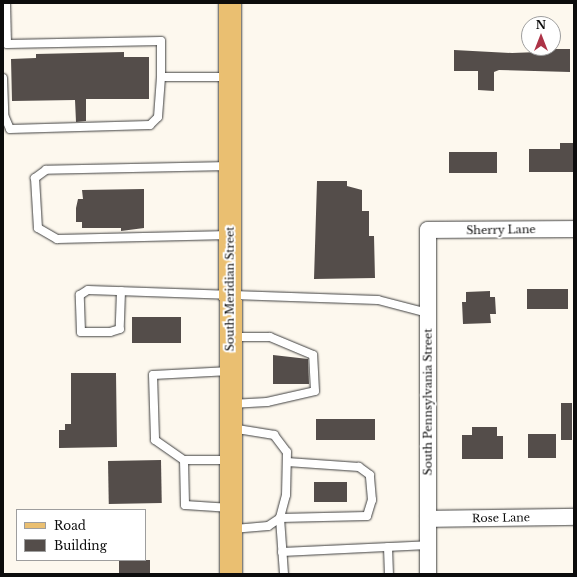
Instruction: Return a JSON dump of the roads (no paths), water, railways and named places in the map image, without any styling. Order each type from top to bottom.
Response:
[{"type":"main road","name":"South Meridian Street","points":[[230,3],[230,574]]},
{"type":"street","name":"Sherry Lane","points":[[428,230],[574,229]]},
{"type":"street","name":"South Pennsylvania Street","points":[[428,230],[428,574]]},
{"type":"street","name":"Rose Lane","points":[[428,519],[574,517]]},
{"type":"lane","points":[[3,78],[4,115],[10,128],[150,125],[158,117],[161,77],[161,41],[5,46],[6,3]]},
{"type":"lane","points":[[161,77],[230,77]]},
{"type":"lane","points":[[230,166],[46,170],[35,178],[38,228],[57,239],[230,235]]},
{"type":"lane","points":[[121,291],[120,329],[110,332],[81,332],[80,295],[88,290],[230,293],[310,300],[378,300],[428,313]]},
{"type":"lane","points":[[230,337],[270,337],[313,355],[315,391],[268,402],[230,404]]},
{"type":"lane","points":[[230,371],[153,375],[155,440],[184,460],[230,460]]},
{"type":"lane","points":[[230,428],[274,435],[287,452],[286,495],[280,518],[284,574]]},
{"type":"lane","points":[[184,460],[185,505],[230,519],[268,526],[280,518],[367,516],[372,507],[372,487],[366,470],[351,464],[287,462]]},
{"type":"lane","points":[[282,552],[428,545]]},
{"type":"lane","points":[[388,547],[389,574]]}]
